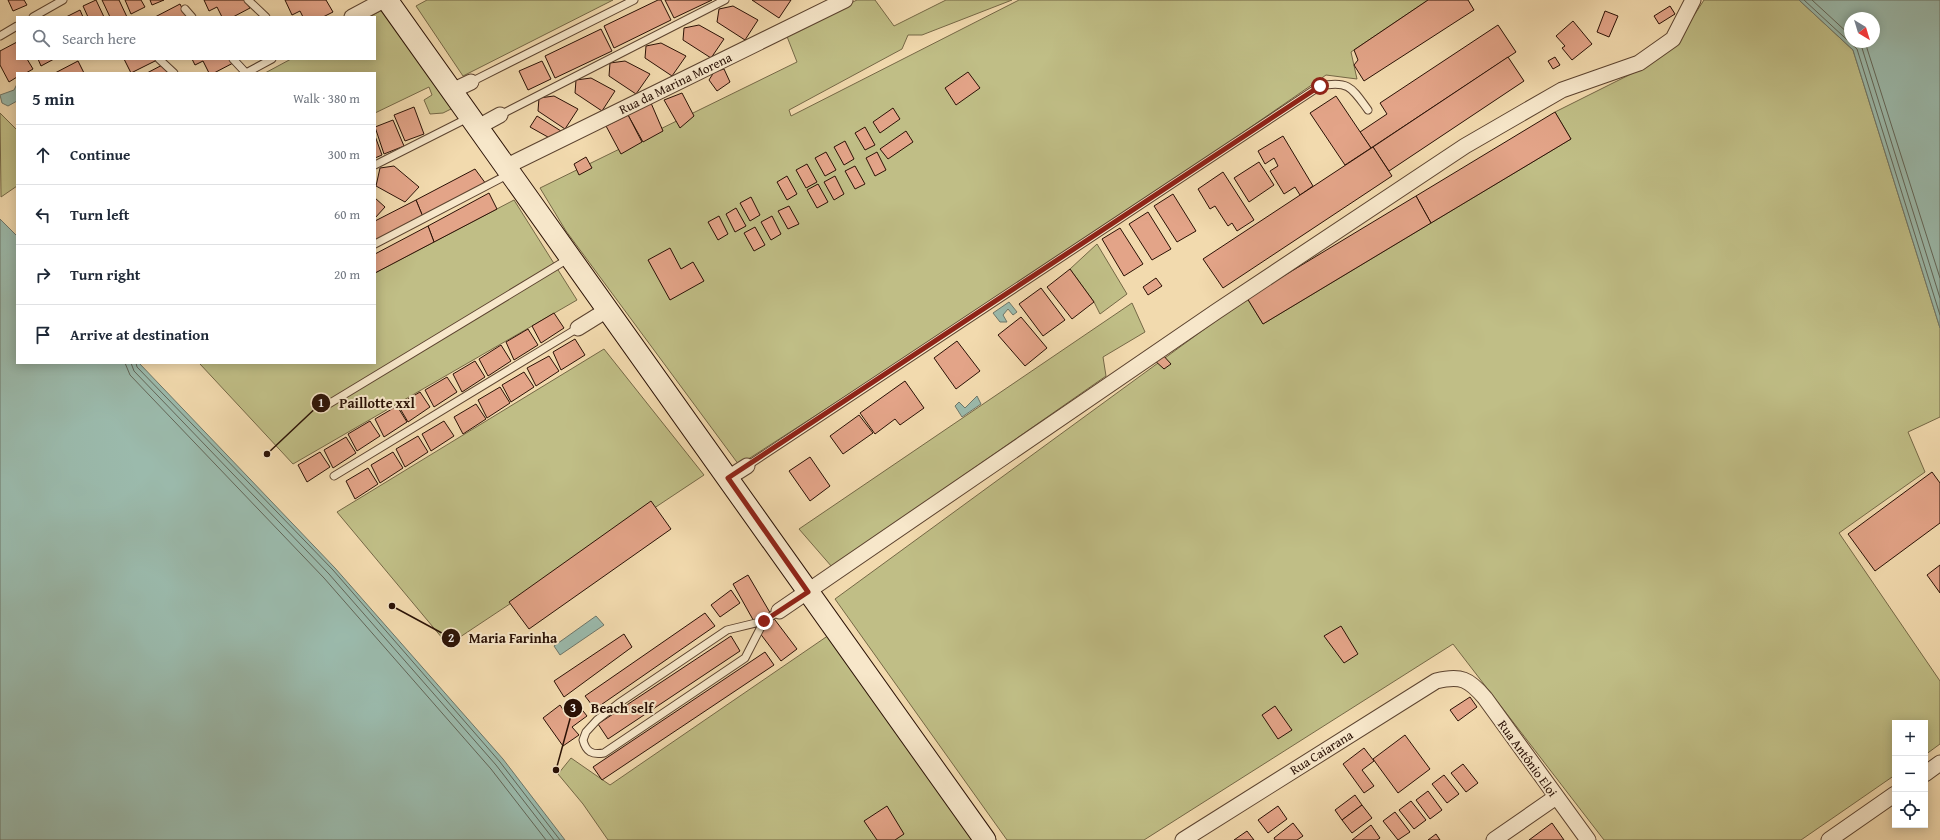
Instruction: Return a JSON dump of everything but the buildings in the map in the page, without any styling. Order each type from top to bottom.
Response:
[{"type":"main road","points":[[387,0],[985,840]]},
{"type":"street","points":[[354,16],[384,0]]},
{"type":"street","name":"Rua da Marina Morena","points":[[508,170],[845,0]]},
{"type":"street","points":[[779,612],[1217,311],[1465,146],[1562,90],[1639,63],[1673,39],[1693,0]]},
{"type":"street","points":[[452,92],[472,82]]},
{"type":"street","points":[[474,122],[500,116]]},
{"type":"street","points":[[578,328],[607,310]]},
{"type":"street","points":[[728,478],[747,466]]},
{"type":"street","name":"Rua Caiarana","points":[[1183,840],[1436,681],[1453,677],[1464,680]]},
{"type":"street","name":"Rua Antônio Eloi","points":[[1464,680],[1476,687],[1486,698],[1588,840]]},
{"type":"street","points":[[1928,772],[1940,764]]},
{"type":"street","points":[[1829,840],[1892,796]]},
{"type":"street","points":[[1494,840],[1556,797]]},
{"type":"lane","points":[[35,16],[63,0]]},
{"type":"lane","points":[[248,0],[265,16]]},
{"type":"lane","points":[[472,82],[634,0]]},
{"type":"lane","points":[[500,116],[726,0]]},
{"type":"lane","points":[[185,9],[191,16]]},
{"type":"lane","points":[[0,36],[16,27]]},
{"type":"lane","points":[[160,60],[173,72]]},
{"type":"lane","points":[[234,60],[245,72]]},
{"type":"lane","points":[[248,72],[270,60]]},
{"type":"lane","points":[[747,466],[1320,86],[1337,83],[1352,89],[1368,110]]},
{"type":"lane","points":[[376,165],[474,122]]},
{"type":"lane","points":[[376,243],[508,170]]},
{"type":"lane","points":[[327,405],[570,257]]},
{"type":"lane","points":[[334,476],[578,328]]},
{"type":"lane","points":[[764,621],[746,658],[604,753],[595,754],[589,752],[584,746],[583,740],[586,732],[597,720],[619,703],[727,630],[764,621],[779,612]]},
{"type":"shaded area","points":[[427,0],[613,0],[463,76],[416,6]]},
{"type":"shaded area","points":[[857,0],[875,0],[894,26],[946,0],[1012,0],[922,35],[908,35],[902,49],[789,110],[791,116],[1019,0],[1428,0],[1351,52],[1357,79],[1326,75],[1092,237],[739,465],[566,231],[540,188],[797,62],[786,34]]},
{"type":"shaded area","points":[[1704,0],[1799,0],[1844,42],[1844,48],[1851,48],[1853,50],[1940,328],[1940,417],[1908,432],[1925,472],[1839,533],[1940,681],[1940,744],[1928,753],[1928,720],[1892,720],[1892,777],[1801,840],[1604,840],[1453,644],[1144,840],[1007,840],[835,599],[1247,298],[1263,324],[1571,139],[1555,112],[1641,69],[1678,40]]},
{"type":"shaded area","points":[[382,10],[455,107],[443,113],[430,114],[424,100],[432,95],[429,87],[376,113],[376,72],[267,72],[289,60],[376,60],[376,16],[371,16]]},
{"type":"shaded area","points":[[0,113],[16,129],[16,187],[1,197]]},
{"type":"shaded area","points":[[514,200],[577,300],[293,464],[200,364],[376,364],[376,272]]},
{"type":"shaded area","points":[[1097,244],[1127,294],[1100,314],[1094,302],[1070,269]]},
{"type":"shaded area","points":[[1132,303],[1145,332],[1103,357],[1106,376],[832,567],[799,529]]},
{"type":"shaded area","points":[[604,349],[704,475],[448,645],[337,512]]},
{"type":"shaded area","points":[[829,635],[973,840],[608,840],[583,804],[558,774],[571,758],[610,785]]},
{"type":"water","points":[[1799,0],[1940,0],[1940,328],[1853,50],[1851,48],[1880,48],[1880,12],[1844,12],[1844,42]]},
{"type":"water","points":[[16,86],[16,102],[8,106],[2,103],[0,95],[14,90]]},
{"type":"water","points":[[0,219],[16,235],[16,364],[140,364],[335,568],[503,759],[565,840],[0,840]]},
{"type":"water","points":[[1009,302],[1017,312],[1013,315],[1008,309],[1003,315],[1007,322],[1000,322],[993,313]]},
{"type":"water","points":[[977,396],[981,404],[962,417],[955,406],[959,402],[965,408]]},
{"type":"water","points":[[596,616],[604,625],[560,655],[554,646]]},
{"type":"place","name":"Paillotte xxl","points":[[267,454]]},
{"type":"place","name":"Maria Farinha","points":[[392,606]]},
{"type":"place","name":"Beach self","points":[[556,770]]},
{"type":"route","points":[[764,621],[808,592],[728,478],[1320,86]]}]
